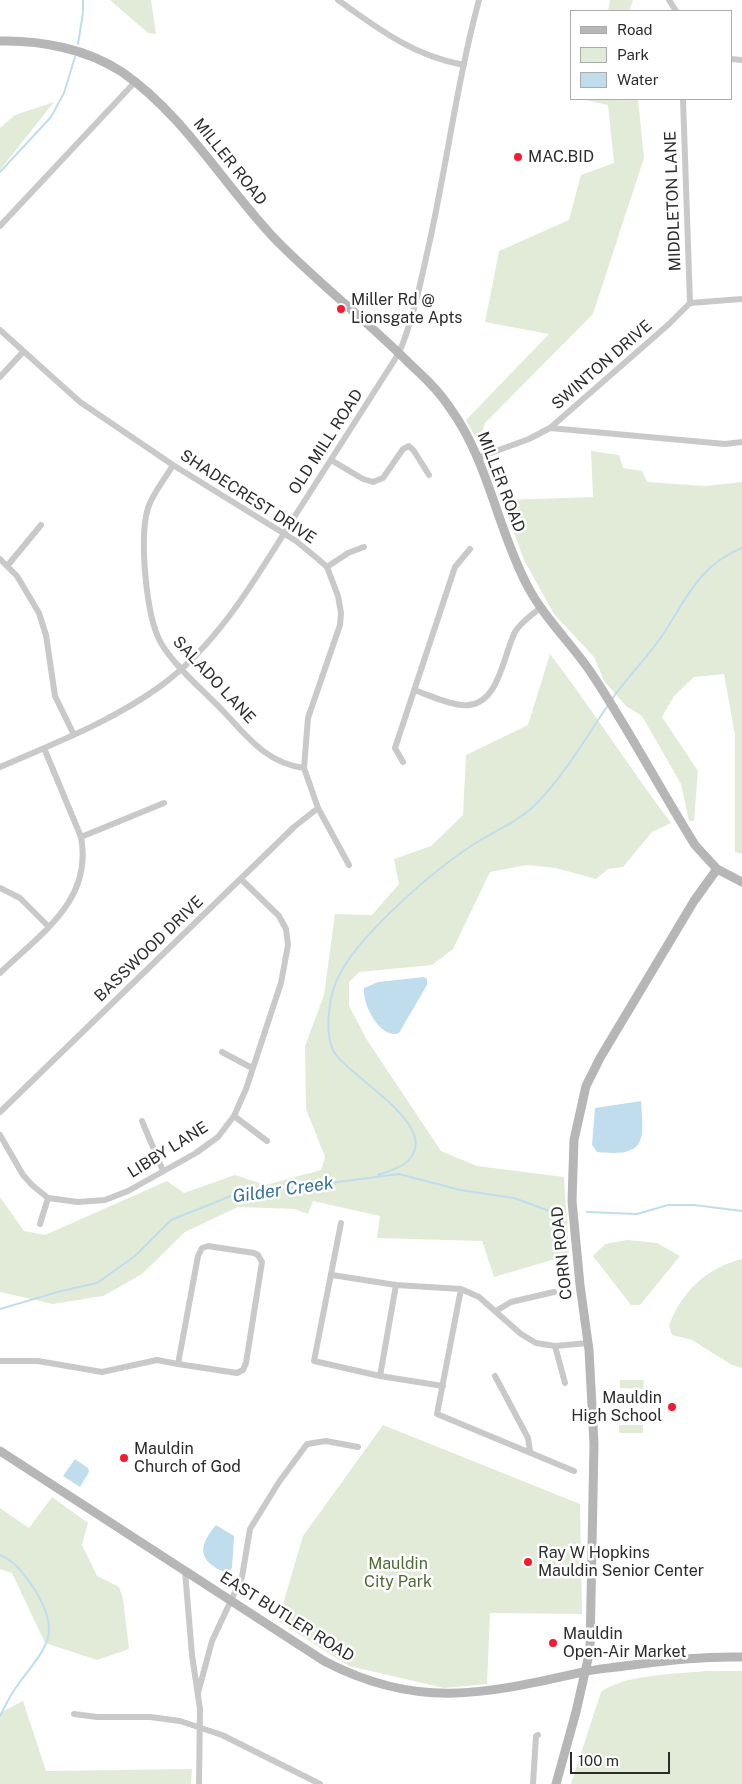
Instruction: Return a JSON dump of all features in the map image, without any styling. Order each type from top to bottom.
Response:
[{"type":"street","points":[[338,0],[406,47],[437,59],[464,65]]},
{"type":"street","name":"OLD MILL ROAD","points":[[0,768],[74,735],[137,702],[182,668],[218,631],[284,534],[399,353],[409,328],[432,233],[464,65],[479,0]]},
{"type":"street","name":"MILLER ROAD","points":[[0,41],[35,42],[80,52],[115,68],[150,93],[171,113],[245,206],[279,243],[399,353],[450,407],[478,458],[518,569],[540,608],[573,648],[610,704],[695,845],[717,869],[742,882]]},
{"type":"street","points":[[0,226],[135,82]]},
{"type":"street","name":"MIDDLETON LANE","points":[[683,100],[690,302]]},
{"type":"street","points":[[690,302],[742,300]]},
{"type":"street","name":"SWINTON DRIVE","points":[[478,458],[529,439],[550,428],[670,324],[690,302]]},
{"type":"street","name":"SHADECREST DRIVE","points":[[0,330],[80,402],[173,465],[284,534],[326,567],[338,596],[341,613],[340,625],[308,718],[304,768],[318,808],[349,865]]},
{"type":"street","points":[[0,377],[23,352]]},
{"type":"street","points":[[550,428],[725,444],[742,442]]},
{"type":"street","points":[[331,460],[363,479],[373,482],[383,478],[403,449],[409,446],[414,450],[429,475]]},
{"type":"street","name":"SALADO LANE","points":[[173,465],[148,509],[144,527],[145,564],[153,626],[165,648],[182,668],[270,757],[285,765],[304,768]]},
{"type":"street","points":[[8,565],[41,525]]},
{"type":"street","points":[[326,567],[348,553],[364,547]]},
{"type":"street","points":[[403,762],[395,748],[455,567],[470,549]]},
{"type":"street","points":[[0,559],[8,565],[25,588],[39,613],[46,635],[55,696],[74,735]]},
{"type":"street","points":[[414,690],[463,705],[479,702],[486,697],[497,680],[516,630],[540,608]]},
{"type":"street","points":[[0,973],[66,908],[77,889],[84,860],[81,837],[44,748]]},
{"type":"street","points":[[81,837],[164,803]]},
{"type":"street","name":"BASSWOOD DRIVE","points":[[0,1112],[242,880],[294,827],[318,808]]},
{"type":"street","name":"CORN ROAD","points":[[556,1784],[576,1712],[590,1650],[594,1444],[588,1343],[571,1188],[574,1140],[586,1086],[611,1039],[694,901],[717,869]]},
{"type":"street","name":"LIBBY LANE","points":[[48,1198],[78,1202],[105,1200],[128,1191],[211,1143],[234,1116],[246,1089],[281,983],[288,935],[279,916],[242,880]]},
{"type":"street","points":[[0,888],[20,898],[48,926]]},
{"type":"street","points":[[222,1052],[252,1068]]},
{"type":"street","points":[[234,1116],[267,1141]]},
{"type":"street","points":[[142,1121],[163,1171]]},
{"type":"street","points":[[0,1135],[23,1175],[48,1198],[40,1224]]},
{"type":"street","points":[[341,1224],[314,1361],[380,1376],[443,1386]]},
{"type":"street","points":[[0,1361],[38,1361],[102,1372],[157,1360],[230,1374],[243,1370],[262,1266],[258,1255],[208,1246],[199,1252],[178,1364]]},
{"type":"street","points":[[332,1276],[396,1285],[461,1290],[479,1297],[521,1334],[536,1343],[555,1346],[588,1343]]},
{"type":"street","points":[[380,1376],[396,1285]]},
{"type":"street","points":[[461,1290],[437,1414],[530,1451],[574,1471]]},
{"type":"street","points":[[496,1311],[511,1302],[554,1292]]},
{"type":"street","points":[[555,1346],[565,1383]]},
{"type":"street","points":[[495,1376],[528,1438],[530,1451]]},
{"type":"street","points":[[198,1693],[212,1641],[242,1577],[250,1529],[302,1447],[316,1441],[326,1441],[358,1447]]},
{"type":"street","name":"EAST BUTLER ROAD","points":[[0,1451],[331,1665],[367,1680],[400,1689],[436,1694],[489,1690],[584,1671],[690,1657],[742,1657]]},
{"type":"street","points":[[185,1571],[192,1655],[198,1693],[199,1784]]},
{"type":"street","points":[[74,1714],[97,1717],[150,1717],[180,1721],[222,1735],[318,1784]]},
{"type":"street","points":[[533,1784],[536,1736],[538,1735]]},
{"type":"green space","points":[[110,0],[151,0],[156,34],[148,33]]},
{"type":"green space","points":[[610,0],[633,0],[629,10],[608,10]]},
{"type":"green space","points":[[585,100],[638,100],[644,158],[593,314],[485,423],[479,444],[466,420],[549,334],[485,322],[499,251],[569,220],[581,175],[614,163],[608,105]]},
{"type":"green space","points":[[54,102],[0,170],[0,128],[15,115]]},
{"type":"green space","points":[[591,451],[619,455],[623,468],[642,471],[647,482],[705,486],[742,482],[742,854],[735,852],[735,735],[724,674],[694,677],[674,696],[662,717],[698,771],[694,821],[689,821],[681,784],[642,716],[626,706],[604,681],[594,657],[554,614],[524,560],[509,519],[505,500],[593,497]]},
{"type":"green space","points":[[550,654],[671,823],[652,832],[623,867],[608,869],[596,879],[556,868],[527,865],[490,872],[453,949],[432,965],[359,972],[349,982],[349,1006],[367,1040],[441,1151],[477,1166],[564,1177],[569,1255],[494,1277],[482,1241],[377,1238],[380,1216],[313,1201],[308,1214],[295,1209],[238,1207],[185,1232],[142,1274],[103,1296],[53,1304],[0,1292],[0,1197],[24,1231],[45,1235],[167,1181],[184,1193],[235,1175],[266,1185],[321,1170],[325,1157],[306,1109],[305,1046],[324,995],[335,914],[372,915],[399,884],[394,859],[431,846],[463,815],[466,755],[528,725]]},
{"type":"green space","points":[[627,1240],[657,1243],[680,1256],[640,1305],[631,1305],[593,1256],[605,1244]]},
{"type":"green space","points":[[742,1259],[742,1368],[732,1365],[692,1340],[672,1335],[669,1326],[680,1302],[696,1283],[717,1268]]},
{"type":"green space","points":[[620,1380],[644,1380],[643,1389],[620,1388]]},
{"type":"green space","points":[[620,1395],[643,1395],[643,1404],[620,1403]]},
{"type":"green space","points":[[620,1410],[643,1410],[643,1419],[620,1419]]},
{"type":"green space","name":"Mauldin City Park","points":[[383,1425],[580,1504],[582,1614],[490,1613],[487,1684],[444,1688],[349,1666],[278,1621],[303,1536]]},
{"type":"green space","points":[[619,1425],[643,1425],[643,1433],[619,1433]]},
{"type":"green space","points":[[52,1497],[88,1523],[82,1545],[97,1576],[119,1587],[123,1598],[129,1649],[97,1660],[45,1643],[12,1573],[0,1569],[0,1508],[29,1528]]},
{"type":"green space","points":[[707,1671],[742,1671],[742,1784],[571,1784],[601,1692],[611,1686],[637,1678]]},
{"type":"green space","points":[[23,1701],[46,1771],[192,1769],[191,1784],[0,1784],[0,1713]]},
{"type":"water","points":[[424,977],[427,979],[427,985],[399,1033],[392,1034],[379,1026],[369,1012],[364,988],[378,982]]},
{"type":"water","points":[[641,1101],[642,1127],[638,1144],[633,1149],[625,1152],[597,1152],[592,1145],[595,1108]]},
{"type":"water","points":[[75,1459],[88,1468],[89,1472],[80,1487],[63,1476]]},
{"type":"water","points":[[216,1525],[234,1536],[232,1568],[227,1573],[210,1564],[203,1553],[206,1540]]},
{"type":"waterway","points":[[78,44],[83,0]]},
{"type":"waterway","points":[[0,172],[51,117],[64,93],[75,57]]},
{"type":"waterway","points":[[612,699],[664,633],[696,583],[715,563],[742,548]]},
{"type":"waterway","points":[[378,1175],[403,1165],[414,1151],[415,1136],[406,1121],[392,1105],[343,1063],[334,1052],[328,1026],[331,998],[336,982],[345,965],[377,926],[418,887],[457,856],[515,820],[537,803],[566,768],[608,705]]},
{"type":"waterway","name":"Gilder Creek","points":[[0,1309],[61,1291],[97,1283],[135,1256],[171,1220],[231,1196],[399,1174],[460,1190],[514,1198],[560,1215]]},
{"type":"waterway","name":"Gilder Creek","points":[[587,1212],[637,1214],[668,1205],[694,1205],[742,1211]]},
{"type":"waterway","name":"Gilder Creek","points":[[0,1555],[15,1565],[35,1590],[44,1606],[49,1632],[41,1654],[13,1692],[0,1716]]},
{"type":"place","name":"MAC.BID","points":[[518,157]]},
{"type":"place","name":"Miller Rd @ Lionsgate Apts","points":[[341,309]]},
{"type":"place","name":"Mauldin High School","points":[[672,1407]]},
{"type":"place","name":"Mauldin Church of God","points":[[124,1458]]},
{"type":"place","name":"Ray W Hopkins Mauldin Senior Center","points":[[528,1562]]},
{"type":"place","name":"Mauldin Open-Air Market","points":[[553,1643]]}]
